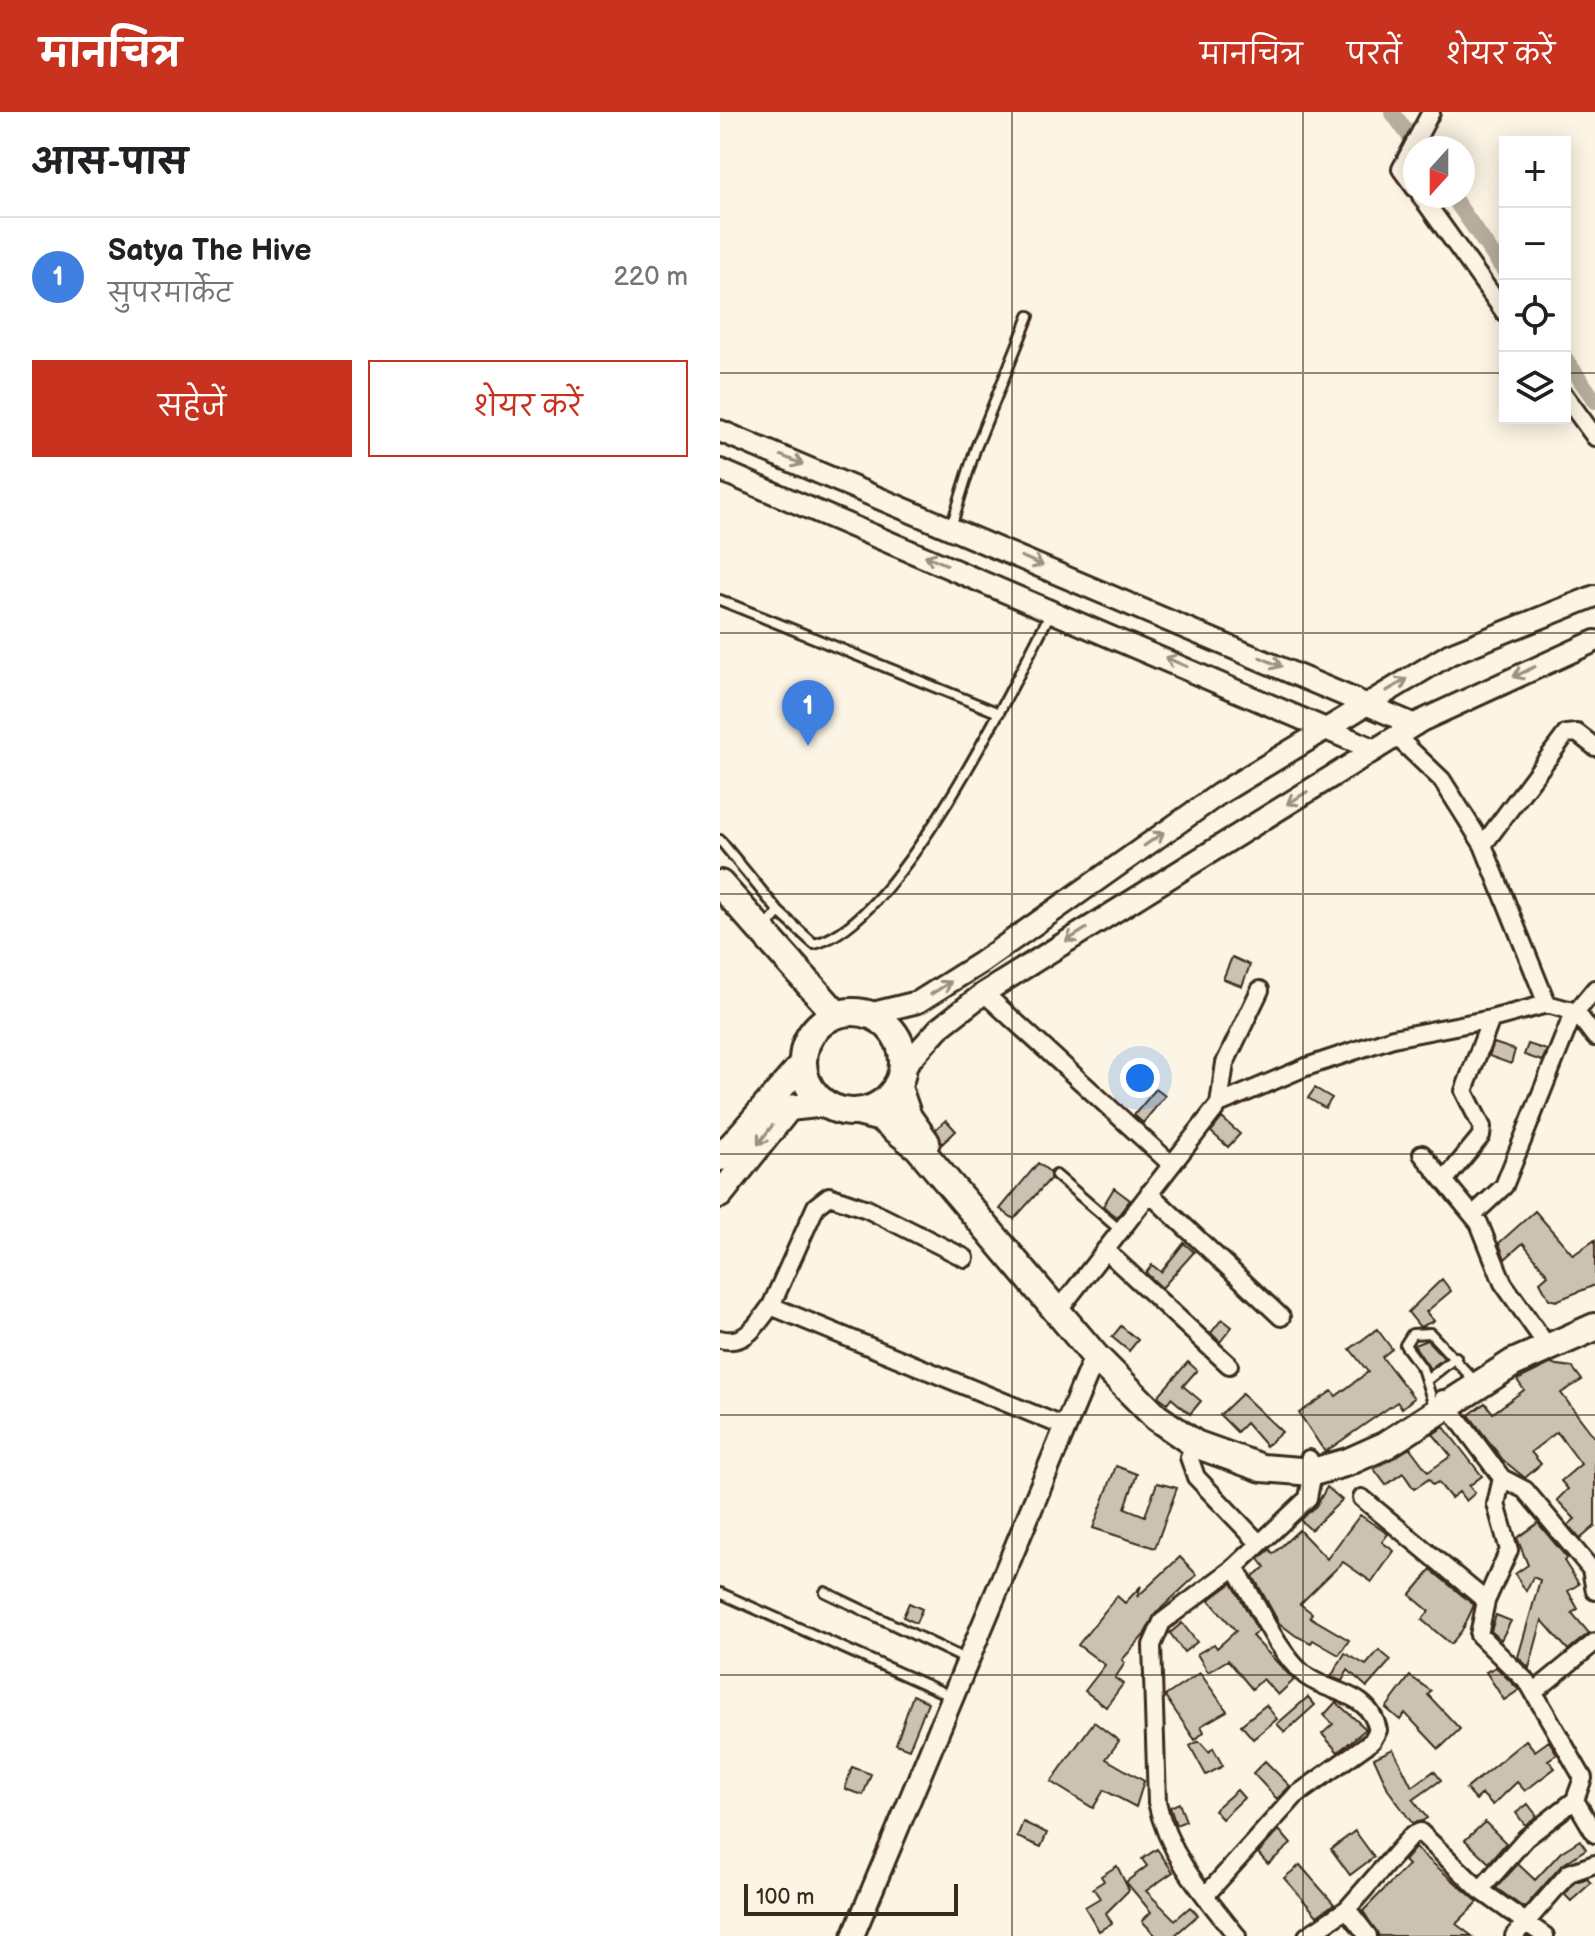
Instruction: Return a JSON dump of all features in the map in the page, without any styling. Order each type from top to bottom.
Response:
[{"type":"main road","points":[[720,884],[836,1014]]},
{"type":"main road","points":[[720,906],[800,999],[811,1034],[802,1064],[720,1158]]},
{"type":"main road","points":[[811,1034],[836,1014],[852,1011],[869,1014],[884,1022],[895,1035],[902,1051],[900,1077],[908,1117],[924,1139],[1095,1356],[1156,1417],[1195,1444],[1262,1468],[1311,1465],[1363,1444],[1472,1378],[1545,1343],[1595,1327]]},
{"type":"main road","points":[[802,1064],[806,1080],[826,1104]]},
{"type":"main road","points":[[857,1112],[886,1099],[900,1077]]},
{"type":"main road","points":[[720,1195],[789,1108],[826,1104],[881,1118],[918,1147],[1137,1383],[1188,1428],[1230,1449],[1256,1457],[1311,1465]]},
{"type":"main road","points":[[1437,1397],[1513,1363],[1595,1315]]},
{"type":"street","points":[[1418,136],[1431,112]]},
{"type":"street","points":[[1430,208],[1499,305]]},
{"type":"street","points":[[1571,404],[1595,437]]},
{"type":"street","points":[[720,431],[1367,702],[1415,725]]},
{"type":"street","points":[[720,470],[1375,750]]},
{"type":"street","points":[[869,1014],[918,1002],[980,963],[1219,794],[1450,654],[1595,596]]},
{"type":"street","points":[[1116,637],[1136,605]]},
{"type":"street","points":[[900,1077],[939,1028],[984,993],[1415,725],[1595,641]]},
{"type":"street","points":[[1483,845],[1566,734],[1577,733],[1595,747]]},
{"type":"street","points":[[1396,736],[1442,780],[1483,845],[1547,1004]]},
{"type":"street","points":[[1473,1215],[1504,1186],[1569,1024],[1595,989]]},
{"type":"street","points":[[1219,1104],[1225,1063],[1260,990]]},
{"type":"street","points":[[984,993],[1171,1164]]},
{"type":"street","points":[[1065,1302],[1219,1104],[1306,1067],[1393,1038],[1491,1019],[1547,1004],[1576,1012],[1595,1037]]},
{"type":"street","points":[[1445,1180],[1481,1136],[1482,1127],[1464,1091],[1491,1019]]},
{"type":"street","points":[[1422,1154],[1473,1215],[1503,1283],[1545,1343]]},
{"type":"street","points":[[1149,1193],[1281,1317]]},
{"type":"street","points":[[720,1339],[730,1342],[747,1336],[771,1306],[816,1206],[829,1196],[867,1209],[965,1258]]},
{"type":"street","points":[[1105,1250],[1229,1365]]},
{"type":"street","points":[[771,1306],[1065,1427]]},
{"type":"street","points":[[853,1936],[1095,1356]]},
{"type":"street","points":[[1437,1397],[1502,1478],[1525,1490],[1593,1570],[1595,1591]]},
{"type":"street","points":[[1195,1444],[1189,1457],[1196,1477],[1258,1542]]},
{"type":"street","points":[[1237,1936],[1205,1896],[1162,1827],[1157,1802],[1152,1645],[1162,1622],[1235,1567],[1308,1498],[1311,1465]]},
{"type":"street","points":[[1480,1890],[1526,1838],[1575,1800],[1583,1778],[1534,1692],[1479,1635],[1486,1601],[1509,1550],[1496,1504],[1502,1478]]},
{"type":"street","points":[[1362,1498],[1486,1601]]},
{"type":"street","points":[[1205,1896],[1295,1796],[1372,1741],[1378,1730],[1351,1695],[1307,1678],[1290,1659],[1235,1567]]},
{"type":"street","points":[[1534,1692],[1595,1642]]},
{"type":"street","points":[[1575,1800],[1595,1834]]},
{"type":"street","points":[[1307,1936],[1347,1909],[1415,1833],[1427,1836],[1480,1890],[1545,1936]]},
{"type":"street","points":[[1514,1936],[1569,1873],[1595,1864]]},
{"type":"street","points":[[1347,1909],[1368,1936]]},
{"type":"lane","points":[[951,527],[975,450],[1029,316]]},
{"type":"lane","points":[[720,600],[999,713]]},
{"type":"lane","points":[[720,840],[779,912],[814,944],[831,940],[868,912],[976,758],[1052,610]]},
{"type":"lane","points":[[761,933],[779,912]]},
{"type":"lane","points":[[1056,1175],[1120,1230]]},
{"type":"lane","points":[[1437,1397],[1405,1345],[1412,1334],[1430,1333],[1456,1357],[1472,1378]]},
{"type":"lane","points":[[1437,1397],[1456,1357]]},
{"type":"lane","points":[[825,1592],[967,1660]]},
{"type":"lane","points":[[720,1593],[952,1696]]},
{"type":"building","points":[[1232,957],[1250,965],[1242,986],[1223,979]]},
{"type":"building","points":[[1494,1043],[1515,1050],[1511,1064],[1489,1056]]},
{"type":"building","points":[[1528,1044],[1547,1050],[1542,1061],[1524,1055]]},
{"type":"building","points":[[1315,1088],[1332,1098],[1325,1108],[1308,1098]]},
{"type":"building","points":[[1156,1089],[1165,1096],[1143,1123],[1134,1115]]},
{"type":"building","points":[[1222,1118],[1240,1134],[1228,1147],[1211,1132]]},
{"type":"building","points":[[946,1120],[956,1131],[942,1144],[936,1129]]},
{"type":"building","points":[[1038,1163],[1050,1172],[1050,1179],[1014,1219],[1000,1209]]},
{"type":"building","points":[[1114,1188],[1130,1200],[1117,1217],[1103,1206]]},
{"type":"building","points":[[1535,1211],[1573,1255],[1595,1240],[1595,1285],[1556,1301],[1549,1299],[1540,1282],[1548,1275],[1523,1243],[1505,1259],[1499,1243]]},
{"type":"building","points":[[1184,1243],[1194,1252],[1162,1288],[1146,1273],[1152,1265],[1161,1272]]},
{"type":"building","points":[[1442,1279],[1451,1291],[1426,1312],[1434,1321],[1420,1327],[1408,1312]]},
{"type":"building","points":[[1222,1319],[1232,1327],[1220,1342],[1211,1333]]},
{"type":"building","points":[[1121,1326],[1138,1340],[1129,1351],[1112,1337]]},
{"type":"building","points":[[1377,1329],[1392,1349],[1382,1357],[1414,1398],[1402,1408],[1397,1402],[1325,1452],[1299,1413],[1332,1391],[1336,1396],[1368,1372],[1350,1349]]},
{"type":"building","points":[[1427,1340],[1444,1358],[1430,1369],[1414,1345]]},
{"type":"building","points":[[1188,1362],[1197,1370],[1183,1386],[1201,1401],[1190,1414],[1171,1398],[1167,1403],[1158,1396]]},
{"type":"building","points":[[1550,1364],[1572,1367],[1582,1380],[1561,1393],[1595,1438],[1595,1526],[1580,1539],[1568,1525],[1575,1519],[1557,1500],[1568,1489],[1561,1481],[1581,1464],[1557,1432],[1531,1452],[1541,1464],[1525,1478],[1503,1460],[1469,1415],[1485,1403],[1493,1413],[1524,1390],[1517,1380]]},
{"type":"building","points":[[1242,1394],[1282,1432],[1266,1446],[1246,1423],[1237,1432],[1220,1415]]},
{"type":"building","points":[[1444,1427],[1482,1476],[1469,1486],[1475,1493],[1466,1501],[1459,1492],[1451,1498],[1438,1482],[1433,1485],[1429,1479],[1414,1489],[1403,1473],[1386,1485],[1374,1469],[1410,1448],[1428,1472],[1451,1456],[1433,1434]]},
{"type":"building","points":[[1116,1466],[1137,1474],[1125,1508],[1145,1516],[1157,1483],[1177,1488],[1155,1548],[1093,1528]]},
{"type":"building","points":[[1327,1487],[1342,1500],[1311,1530],[1300,1520],[1316,1506]]},
{"type":"building","points":[[1360,1515],[1388,1534],[1382,1542],[1394,1551],[1372,1582],[1343,1562],[1300,1604],[1312,1613],[1310,1617],[1349,1640],[1339,1655],[1313,1640],[1311,1643],[1296,1636],[1279,1623],[1253,1576],[1265,1567],[1259,1559],[1270,1549],[1273,1554],[1299,1530],[1327,1559]]},
{"type":"building","points":[[1538,1523],[1567,1558],[1564,1561],[1579,1584],[1568,1591],[1578,1609],[1572,1613],[1589,1633],[1568,1650],[1542,1620],[1529,1668],[1518,1657],[1540,1580],[1533,1577],[1526,1591],[1515,1574],[1528,1565],[1517,1538]]},
{"type":"building","points":[[1180,1557],[1197,1575],[1155,1614],[1144,1635],[1122,1660],[1125,1663],[1115,1678],[1123,1684],[1106,1707],[1085,1691],[1105,1665],[1078,1645],[1117,1596],[1125,1603],[1141,1586],[1137,1597]]},
{"type":"building","points":[[1431,1570],[1474,1605],[1463,1629],[1451,1644],[1422,1620],[1429,1611],[1410,1595]]},
{"type":"building","points":[[1232,1583],[1258,1631],[1252,1636],[1294,1680],[1278,1695],[1263,1679],[1252,1689],[1228,1660],[1208,1672],[1197,1654],[1214,1644],[1217,1648],[1236,1631],[1209,1600]]},
{"type":"building","points":[[909,1603],[922,1609],[916,1623],[903,1617]]},
{"type":"building","points":[[1496,1615],[1511,1621],[1501,1640],[1491,1631]]},
{"type":"building","points":[[1182,1623],[1197,1642],[1184,1652],[1170,1633]]},
{"type":"building","points":[[1379,1650],[1391,1660],[1367,1687],[1348,1670],[1342,1681],[1331,1677],[1345,1653],[1366,1665]]},
{"type":"building","points":[[1496,1667],[1519,1690],[1504,1700],[1486,1672]]},
{"type":"building","points":[[1200,1673],[1227,1711],[1201,1726],[1204,1732],[1195,1740],[1165,1696]]},
{"type":"building","points":[[1410,1676],[1431,1691],[1428,1695],[1460,1729],[1439,1749],[1405,1713],[1400,1720],[1386,1708]]},
{"type":"building","points":[[913,1695],[928,1702],[909,1749],[896,1744]]},
{"type":"building","points":[[1308,1697],[1315,1705],[1285,1732],[1277,1724]]},
{"type":"building","points":[[1336,1702],[1366,1729],[1338,1752],[1322,1734],[1333,1724],[1324,1715]]},
{"type":"building","points":[[1266,1705],[1277,1719],[1253,1739],[1241,1725]]},
{"type":"building","points":[[1094,1722],[1119,1741],[1106,1759],[1144,1781],[1136,1807],[1104,1790],[1093,1808],[1051,1782]]},
{"type":"building","points":[[1526,1740],[1535,1751],[1549,1741],[1557,1754],[1548,1760],[1555,1768],[1525,1791],[1517,1782],[1493,1805],[1482,1794],[1476,1800],[1466,1789]]},
{"type":"building","points":[[1199,1741],[1209,1752],[1213,1748],[1223,1766],[1206,1775],[1190,1746]]},
{"type":"building","points":[[1393,1749],[1412,1787],[1434,1771],[1441,1780],[1413,1800],[1427,1818],[1422,1821],[1412,1823],[1389,1791],[1374,1758]]},
{"type":"building","points":[[1265,1761],[1290,1786],[1277,1799],[1253,1773]]},
{"type":"building","points":[[852,1767],[871,1774],[863,1795],[845,1789]]},
{"type":"building","points":[[1237,1790],[1244,1798],[1222,1819],[1214,1810]]},
{"type":"building","points":[[1179,1803],[1186,1821],[1176,1825],[1170,1807]]},
{"type":"building","points":[[1528,1804],[1537,1816],[1525,1825],[1516,1813]]},
{"type":"building","points":[[1023,1822],[1047,1833],[1041,1847],[1017,1837]]},
{"type":"building","points":[[1485,1822],[1506,1843],[1489,1863],[1465,1840]]},
{"type":"building","points":[[1279,1830],[1291,1844],[1268,1864],[1258,1853]]},
{"type":"building","points":[[1355,1831],[1374,1857],[1350,1875],[1331,1849]]},
{"type":"building","points":[[1580,1840],[1586,1849],[1561,1866],[1524,1908],[1496,1888],[1518,1864],[1535,1880],[1561,1852]]},
{"type":"building","points":[[1415,1848],[1478,1902],[1456,1924],[1472,1936],[1379,1936],[1363,1911],[1408,1865],[1404,1861]]},
{"type":"building","points":[[1157,1849],[1173,1872],[1146,1891],[1175,1920],[1190,1907],[1198,1915],[1174,1936],[1156,1936],[1142,1921],[1151,1912],[1126,1882],[1147,1866],[1142,1859]]},
{"type":"building","points":[[1300,1865],[1334,1904],[1317,1916],[1284,1878]]},
{"type":"building","points":[[1117,1866],[1129,1890],[1106,1913],[1112,1923],[1099,1931],[1085,1907],[1100,1898],[1093,1888],[1104,1881],[1101,1876]]},
{"type":"building","points":[[1587,1879],[1591,1883],[1571,1901],[1565,1895],[1575,1882]]},
{"type":"waterway","points":[[1392,112],[1409,136]]},
{"type":"waterway","points":[[1460,208],[1499,263]]},
{"type":"waterway","points":[[1571,367],[1595,401]]},
{"type":"place","name":"Satya The Hive","points":[[808,746]]}]
